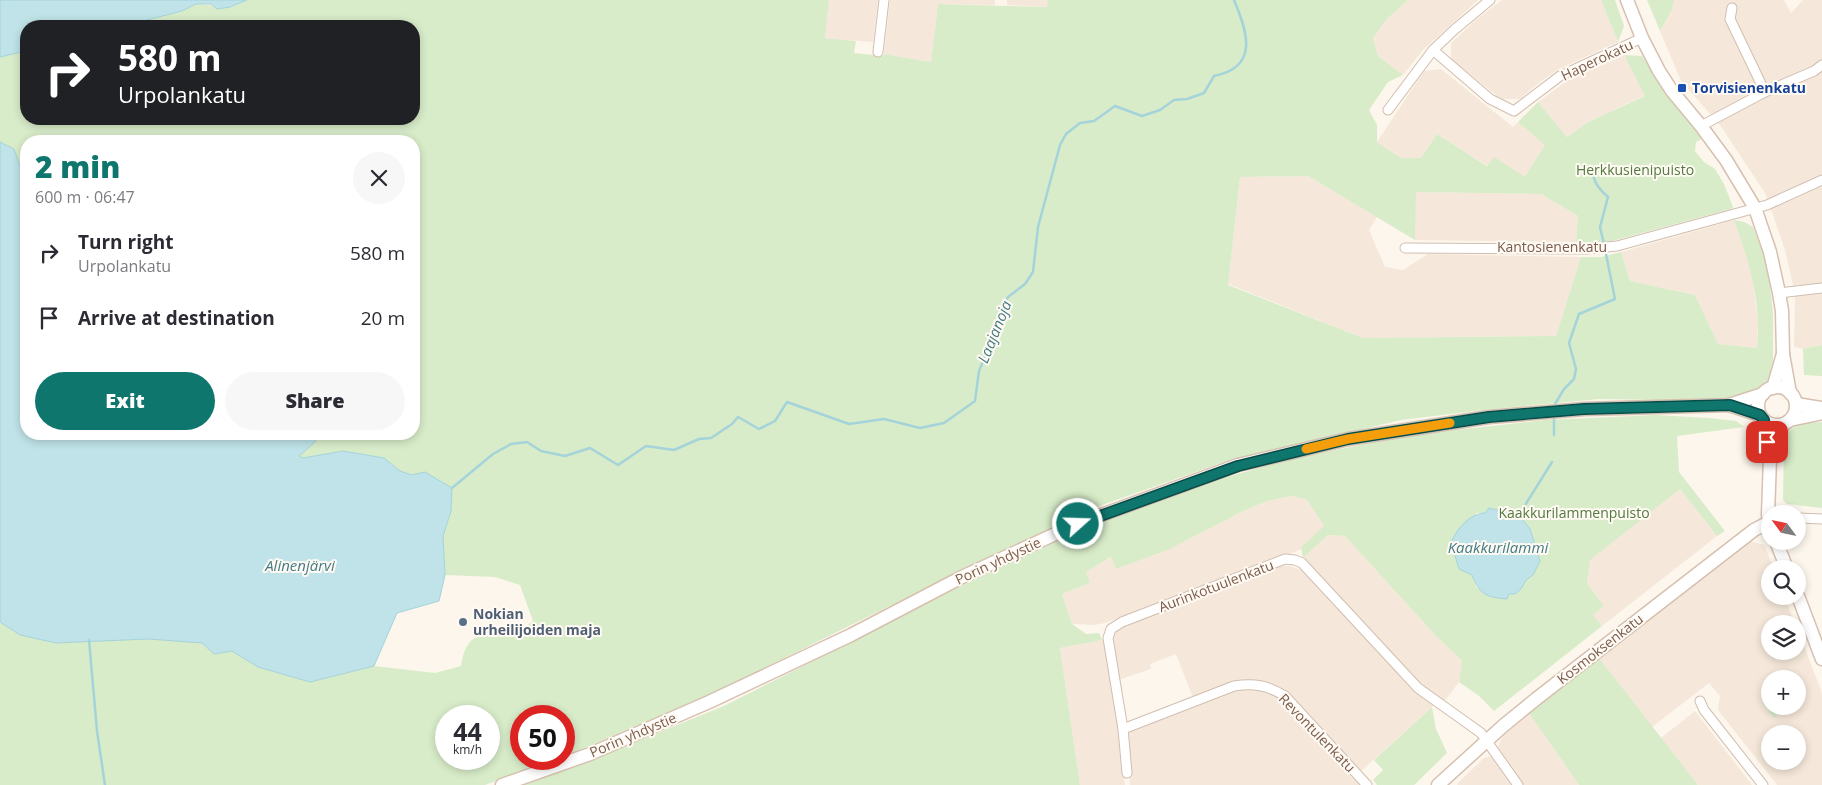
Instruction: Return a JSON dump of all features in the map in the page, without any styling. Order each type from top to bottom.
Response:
[{"type":"main road","points":[[1627,0],[1642,38],[1656,66],[1672,91],[1726,160],[1755,208],[1770,252],[1782,311],[1783,354],[1793,398],[1794,414],[1786,422],[1770,452]]},
{"type":"main road","points":[[1769,505],[1770,452],[1759,403],[1768,391],[1783,354]]},
{"type":"main road","points":[[1768,391],[1783,388],[1793,398],[1822,408]]},
{"type":"main road","name":"Porin yhdystie","points":[[502,785],[590,754],[709,702],[851,635],[962,577],[1078,524],[1238,466],[1348,439],[1489,417],[1584,409],[1730,405],[1768,391]]},
{"type":"main road","name":"Porin yhdystie","points":[[1730,405],[1762,417]]},
{"type":"main road","points":[[1762,417],[1773,425],[1822,413]]},
{"type":"main road","name":"Kosmoksenkatu","points":[[1438,785],[1487,740],[1580,664],[1761,525]]},
{"type":"main road","points":[[1801,605],[1822,659]]},
{"type":"street","points":[[878,52],[884,0]]},
{"type":"street","points":[[1388,110],[1433,50],[1490,0]]},
{"type":"street","points":[[1732,8],[1730,19],[1765,92]]},
{"type":"street","name":"Haperokatu","points":[[1433,50],[1490,99],[1514,111],[1560,76],[1642,38]]},
{"type":"street","points":[[1701,126],[1765,92],[1814,71],[1822,65]]},
{"type":"street","name":"Kantosienenkatu","points":[[1405,248],[1610,247],[1767,205],[1822,180]]},
{"type":"street","points":[[1779,293],[1822,288]]},
{"type":"street","points":[[1806,518],[1822,519]]},
{"type":"street","name":"Aurinkotuulenkatu","points":[[1127,773],[1123,729],[1108,638],[1111,629],[1122,622],[1285,560],[1295,560],[1302,563],[1418,688],[1472,726],[1487,740]]},
{"type":"street","name":"Revontulenkatu","points":[[1123,729],[1234,686],[1249,683],[1263,686],[1285,696],[1367,785]]},
{"type":"street","points":[[1700,701],[1704,710],[1763,785]]},
{"type":"street","points":[[1487,740],[1518,785]]},
{"type":"shaded area","points":[[829,0],[878,0],[873,42],[825,38]]},
{"type":"shaded area","points":[[890,0],[995,0],[995,5],[938,4],[931,62],[884,54]]},
{"type":"shaded area","points":[[1007,0],[1048,0],[1048,7],[1007,5]]},
{"type":"shaded area","points":[[1408,0],[1478,0],[1423,50],[1403,75],[1378,56],[1373,38],[1388,18]]},
{"type":"shaded area","points":[[1502,0],[1601,0],[1618,42],[1559,69],[1520,99],[1501,99],[1451,59],[1451,43]]},
{"type":"shaded area","points":[[1674,0],[1784,0],[1791,13],[1803,0],[1822,0],[1822,345],[1803,349],[1794,347],[1795,301],[1793,285],[1785,250],[1765,193],[1720,125],[1681,81],[1660,31],[1672,10]]},
{"type":"shaded area","points":[[1624,55],[1646,95],[1588,122],[1567,137],[1538,102],[1567,81]]},
{"type":"shaded area","points":[[1441,69],[1513,127],[1518,122],[1546,145],[1525,178],[1494,158],[1488,166],[1437,134],[1421,158],[1401,158],[1377,142],[1424,71]]},
{"type":"shaded area","points":[[1308,176],[1377,217],[1369,230],[1385,267],[1403,270],[1428,254],[1581,257],[1556,336],[1363,338],[1228,284],[1240,177]]},
{"type":"shaded area","points":[[1415,192],[1541,194],[1578,216],[1576,242],[1415,240]]},
{"type":"shaded area","points":[[1734,220],[1745,250],[1753,281],[1758,321],[1757,348],[1718,344],[1695,295],[1630,281],[1621,252]]},
{"type":"shaded area","points":[[1680,489],[1717,536],[1602,626],[1593,615],[1604,606],[1587,583],[1589,560]]},
{"type":"shaded area","points":[[1292,496],[1307,500],[1324,526],[1300,550],[1105,623],[1094,625],[1072,624],[1062,594],[1090,583],[1085,572],[1112,557],[1116,569],[1170,549],[1241,512],[1267,501]]},
{"type":"shaded area","points":[[1328,535],[1345,536],[1437,637],[1462,661],[1459,682],[1444,702],[1424,689],[1303,558]]},
{"type":"shaded area","points":[[1750,541],[1761,544],[1761,550],[1766,550],[1770,560],[1761,560],[1761,605],[1788,605],[1791,615],[1761,615],[1761,660],[1806,660],[1806,651],[1822,693],[1822,785],[1777,785],[1765,770],[1806,770],[1806,725],[1761,725],[1761,765],[1718,710],[1720,696],[1709,683],[1652,727],[1599,658]]},
{"type":"shaded area","points":[[1278,566],[1290,566],[1304,571],[1409,685],[1435,704],[1360,772],[1305,711],[1285,691],[1275,686],[1250,680],[1235,683],[1193,698],[1176,654],[1150,664],[1151,669],[1118,680],[1113,638],[1117,629],[1157,611]]},
{"type":"shaded area","points":[[1106,639],[1125,785],[1080,785],[1060,648]]},
{"type":"shaded area","points":[[1246,687],[1267,690],[1285,700],[1362,785],[1130,785],[1127,735],[1130,729]]},
{"type":"shaded area","points":[[1695,711],[1752,785],[1698,785],[1661,738]]},
{"type":"shaded area","points":[[1529,713],[1579,785],[1521,785],[1497,749],[1502,737]]},
{"type":"shaded area","points":[[1493,756],[1513,785],[1457,784],[1484,758]]},
{"type":"green space","name":"Herkkusienipuisto","points":[[247,0],[829,0],[825,38],[856,41],[854,53],[883,56],[884,54],[931,62],[938,4],[1047,7],[1048,0],[1408,0],[1388,18],[1373,38],[1378,56],[1403,75],[1388,82],[1369,110],[1377,125],[1377,142],[1401,158],[1421,158],[1437,134],[1487,166],[1494,157],[1525,177],[1545,145],[1518,122],[1538,102],[1567,137],[1588,122],[1645,96],[1624,55],[1642,56],[1664,91],[1702,139],[1696,142],[1695,151],[1704,162],[1715,169],[1724,184],[1733,207],[1612,241],[1593,244],[1576,242],[1578,216],[1541,194],[1416,192],[1415,240],[1308,176],[1240,177],[1228,285],[1363,338],[1556,336],[1581,257],[1601,257],[1621,252],[1630,281],[1695,295],[1718,344],[1757,348],[1758,315],[1756,299],[1745,251],[1734,220],[1744,222],[1753,227],[1765,259],[1773,313],[1773,374],[1767,385],[1753,393],[1736,397],[1662,400],[1599,399],[1401,420],[1224,462],[1102,505],[991,556],[707,696],[575,752],[575,705],[510,705],[510,770],[527,770],[485,785],[0,785],[0,622],[20,635],[56,643],[148,639],[202,643],[214,654],[232,651],[258,667],[310,682],[374,666],[435,673],[461,666],[465,650],[474,638],[524,628],[533,621],[520,585],[495,577],[445,575],[443,536],[451,511],[412,475],[400,471],[384,458],[343,451],[303,459],[299,455],[316,440],[420,440],[420,135],[20,135],[20,166],[14,149],[0,142],[0,57],[20,52],[20,125],[420,125],[420,20],[147,20],[182,11],[196,4],[230,7]]},
{"type":"green space","points":[[1601,0],[1615,0],[1624,26],[1618,42]]},
{"type":"green space","points":[[1647,0],[1674,0],[1672,10],[1660,31]]},
{"type":"green space","points":[[1822,345],[1822,376],[1804,375],[1803,349]]},
{"type":"green space","name":"Kaakkurilammenpuisto","points":[[1656,415],[1736,421],[1744,427],[1677,436],[1679,472],[1725,531],[1717,536],[1680,489],[1590,560],[1587,583],[1604,606],[1593,615],[1602,626],[1494,711],[1479,696],[1459,682],[1462,661],[1437,637],[1345,536],[1328,535],[1303,558],[1301,547],[1324,526],[1307,500],[1292,496],[1267,501],[1241,512],[1170,549],[1116,569],[1111,557],[1086,572],[1090,583],[1062,594],[1072,624],[1086,634],[1099,633],[1102,640],[1060,648],[1080,785],[523,785],[563,770],[575,770],[575,765],[724,706],[1015,559],[1129,511],[1206,483],[1291,459],[1410,435],[1546,420]],"holes":[[[1477,513],[1485,513],[1530,529],[1540,561],[1521,589],[1509,594],[1477,588],[1472,575],[1471,519]]]},
{"type":"green space","points":[[1822,422],[1822,508],[1787,504],[1783,500],[1784,440],[1789,431],[1796,426]]},
{"type":"green space","points":[[1599,658],[1698,785],[1579,785],[1529,713]]},
{"type":"green space","points":[[1432,707],[1436,729],[1447,753],[1414,785],[1377,785],[1373,780],[1383,770],[1374,760]]},
{"type":"water","points":[[0,0],[247,0],[230,7],[217,9],[211,4],[196,4],[182,11],[147,20],[20,20],[20,52],[0,57]]},
{"type":"water","name":"Alinenjärvi","points":[[0,142],[14,149],[20,166],[20,440],[316,440],[299,456],[303,458],[343,451],[384,458],[400,471],[412,475],[425,472],[452,488],[451,511],[443,536],[445,575],[439,601],[397,613],[374,666],[310,682],[258,667],[232,651],[214,654],[202,643],[148,639],[56,643],[20,635],[0,622]]},
{"type":"water","name":"Kaakkurilammi","points":[[1489,508],[1519,515],[1530,529],[1540,561],[1533,575],[1526,580],[1521,589],[1515,594],[1509,594],[1507,599],[1485,594],[1478,587],[1472,575],[1459,569],[1451,542],[1469,519],[1485,513]]},
{"type":"waterway","name":"Laajanoja","points":[[452,488],[493,454],[511,444],[527,442],[541,451],[565,456],[590,448],[618,465],[646,446],[674,450],[699,439],[711,438],[732,424],[738,417],[759,429],[775,421],[787,402],[849,424],[884,419],[920,428],[944,423],[975,401],[979,371],[986,354],[999,332],[1002,309],[1008,297],[1025,284],[1033,272],[1038,227],[1060,145],[1066,134],[1080,123],[1094,121],[1115,106],[1142,116],[1160,110],[1174,100],[1187,99],[1204,93],[1214,76],[1229,71],[1238,65],[1244,56],[1246,35],[1234,0]]},
{"type":"waterway","points":[[1593,168],[1597,184],[1608,197],[1600,227],[1604,244]]},
{"type":"waterway","points":[[1555,404],[1564,389],[1574,379],[1576,369],[1569,343],[1579,314],[1615,299],[1605,249]]},
{"type":"waterway","points":[[1554,419],[1554,435]]},
{"type":"waterway","points":[[1519,515],[1552,462]]},
{"type":"waterway","points":[[89,640],[97,731],[105,785]]},
{"type":"slow traffic","points":[[1306,449],[1348,439],[1450,423]]},
{"type":"place","name":"Torvisienenkatu","points":[[1682,88]]},
{"type":"place","name":"Nokian urheilijoiden maja","points":[[463,622]]},
{"type":"route","points":[[1078,524],[1238,466],[1348,439],[1489,417],[1584,409],[1730,405],[1740,410],[1752,411],[1760,415],[1764,420],[1767,442]]}]
